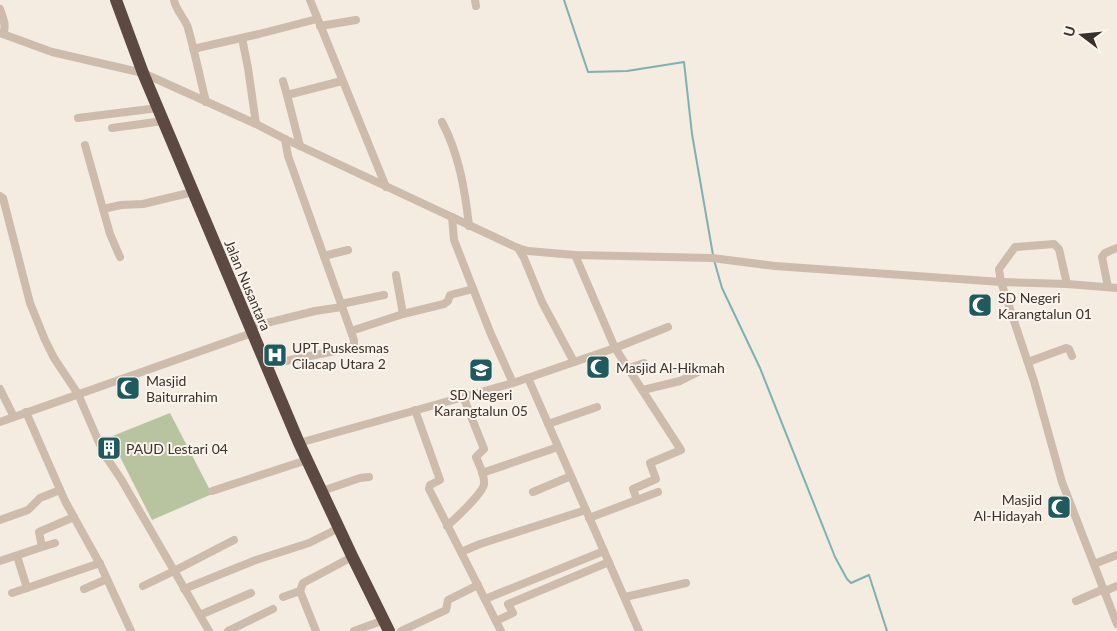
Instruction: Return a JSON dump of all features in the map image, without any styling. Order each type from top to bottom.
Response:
[{"type":"highway","name":"Jalan Nusantara","points":[[116,0],[143,73],[299,443],[352,557],[387,625]]},
{"type":"street","points":[[174,0],[176,8],[185,19],[206,102]]},
{"type":"street","points":[[310,0],[386,187]]},
{"type":"street","points":[[0,9],[5,30],[2,34],[52,52],[143,73],[256,124],[285,140],[470,226],[528,251],[575,255],[715,258],[774,266],[1117,288]]},
{"type":"street","points":[[193,49],[318,22],[356,20]]},
{"type":"street","points":[[242,38],[256,124]]},
{"type":"street","points":[[283,81],[300,146]]},
{"type":"street","points":[[287,95],[342,81]]},
{"type":"street","points":[[78,118],[158,108]]},
{"type":"street","points":[[112,128],[163,121]]},
{"type":"street","points":[[442,122],[454,149],[462,179],[470,226]]},
{"type":"street","points":[[266,365],[350,348],[354,345],[351,330],[288,156],[285,140]]},
{"type":"street","points":[[84,145],[113,241],[120,257]]},
{"type":"street","points":[[103,209],[143,204],[193,192]]},
{"type":"street","points":[[0,196],[3,198],[22,275],[38,326],[54,358],[78,394],[104,454],[121,479],[209,631]]},
{"type":"street","points":[[452,217],[454,240],[513,383]]},
{"type":"street","points":[[1067,284],[1059,249],[1054,244],[1015,247],[999,269],[1001,282],[1028,362],[1062,482],[1117,624]]},
{"type":"street","points":[[518,248],[542,302],[574,362]]},
{"type":"street","points":[[1108,287],[1102,258],[1105,253],[1117,248]]},
{"type":"street","points":[[324,256],[348,250]]},
{"type":"street","points":[[575,255],[615,348],[681,450],[650,462],[656,479],[633,489],[637,500]]},
{"type":"street","points":[[396,275],[403,314]]},
{"type":"street","points":[[351,330],[444,304],[450,296],[473,289]]},
{"type":"street","points":[[0,422],[251,330],[315,311],[384,295]]},
{"type":"street","points":[[299,443],[513,383],[615,348],[668,327]]},
{"type":"street","points":[[1028,362],[1066,348],[1072,356]]},
{"type":"street","points":[[629,368],[644,363]]},
{"type":"street","points":[[643,390],[680,381],[702,370]]},
{"type":"street","points":[[528,378],[638,629],[629,631]]},
{"type":"street","points":[[0,389],[14,417]]},
{"type":"street","points":[[447,526],[462,513],[482,489],[484,482],[476,457],[484,449],[463,396]]},
{"type":"street","points":[[548,424],[597,407]]},
{"type":"street","points":[[415,410],[440,480],[430,486],[429,489],[502,631]]},
{"type":"street","points":[[26,412],[60,490],[100,563],[131,631]]},
{"type":"street","points":[[482,473],[558,447]]},
{"type":"street","points":[[212,492],[307,460]]},
{"type":"street","points":[[533,492],[570,476]]},
{"type":"street","points":[[322,491],[360,478],[369,477]]},
{"type":"street","points":[[0,520],[28,510],[40,498],[60,490]]},
{"type":"street","points":[[589,518],[658,492]]},
{"type":"street","points":[[461,552],[480,544],[586,510]]},
{"type":"street","points":[[42,547],[39,532],[74,517]]},
{"type":"street","points":[[184,590],[256,560],[309,543],[339,528]]},
{"type":"street","points":[[143,586],[234,540]]},
{"type":"street","points":[[0,561],[55,543]]},
{"type":"street","points":[[485,600],[604,552]]},
{"type":"street","points":[[1094,564],[1117,555]]},
{"type":"street","points":[[17,556],[27,588]]},
{"type":"street","points":[[316,631],[300,591],[303,583],[352,557]]},
{"type":"street","points":[[496,621],[513,613],[508,604],[609,562]]},
{"type":"street","points":[[12,593],[100,563]]},
{"type":"street","points":[[84,590],[107,579]]},
{"type":"street","points":[[625,597],[686,584]]},
{"type":"street","points":[[401,631],[446,610],[448,600],[478,585]]},
{"type":"street","points":[[1076,601],[1117,586]]},
{"type":"street","points":[[284,597],[300,591]]},
{"type":"street","points":[[200,615],[251,593]]},
{"type":"street","points":[[228,631],[273,609]]},
{"type":"street","points":[[354,631],[387,625]]},
{"type":"green space","points":[[170,413],[212,494],[152,520],[110,437]]},
{"type":"waterway","points":[[564,0],[588,72],[627,71],[684,62],[692,134],[713,255]]},
{"type":"waterway","points":[[714,260],[722,288],[760,368],[835,557],[851,583],[869,575],[887,631]]},
{"type":"place","name":"SD Negeri Karangtalun 01","points":[[980,305]]},
{"type":"place","name":"UPT Puskesmas Cilacap Utara 2","points":[[275,355]]},
{"type":"place","name":"Masjid Al-Hikmah","points":[[598,367]]},
{"type":"place","name":"SD Negeri Karangtalun 05","points":[[481,370]]},
{"type":"place","name":"Masjid Baiturrahim","points":[[128,388]]},
{"type":"place","name":"PAUD Lestari 04","points":[[109,448]]},
{"type":"place","name":"Masjid Al-Hidayah","points":[[1059,507]]}]
